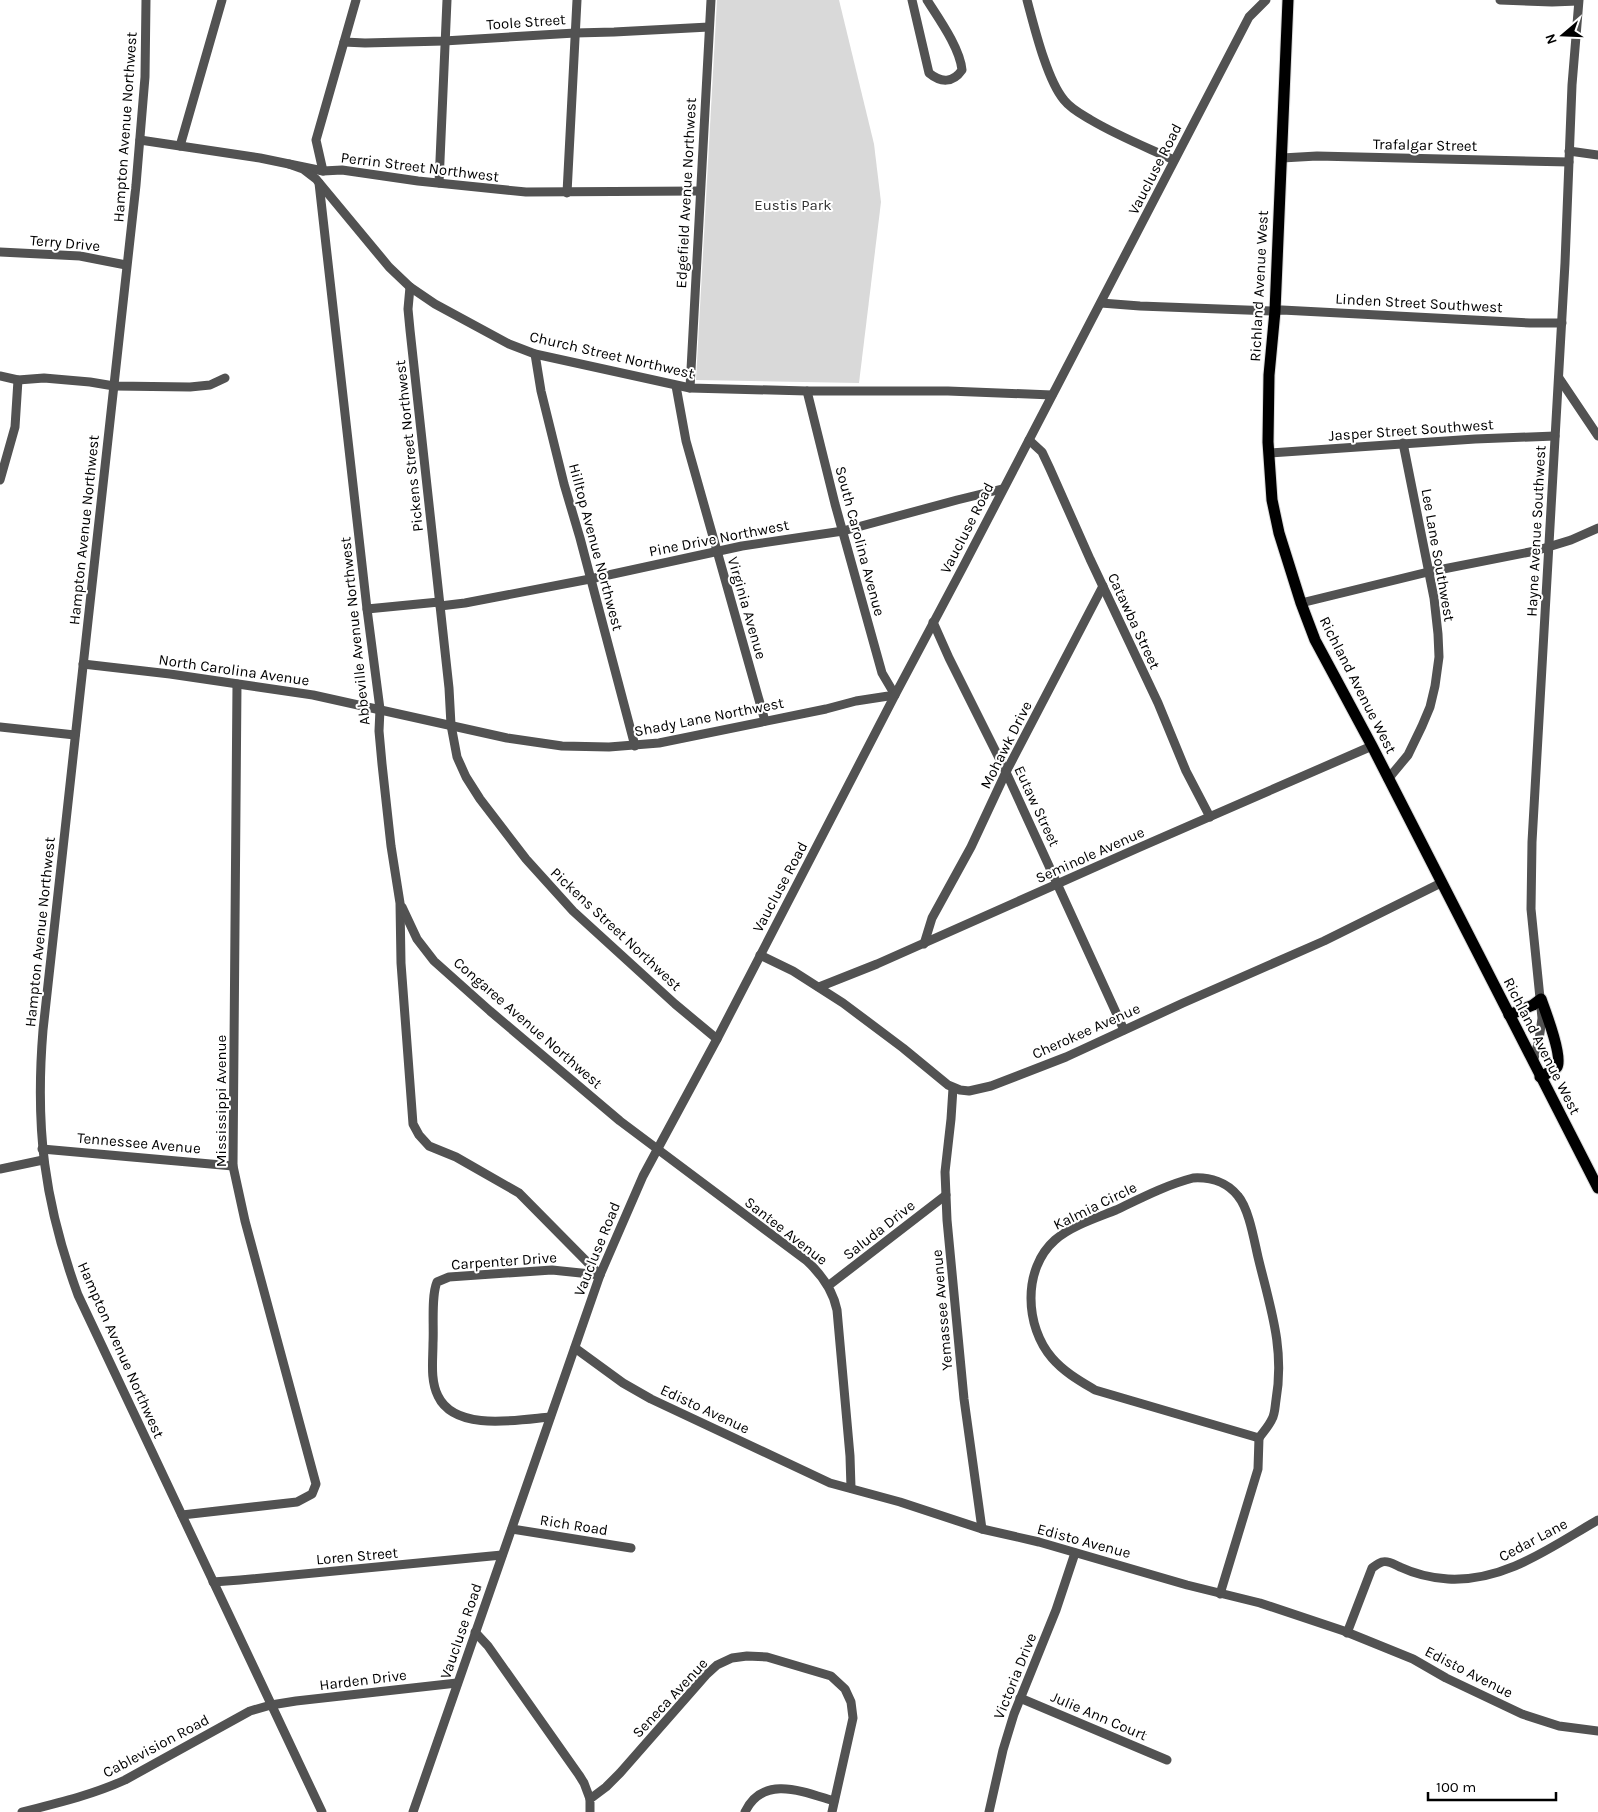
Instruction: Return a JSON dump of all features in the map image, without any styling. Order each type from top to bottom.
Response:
[{"type":"main road","name":"Richland Avenue West","points":[[1288,0],[1275,312],[1269,375],[1269,453],[1272,500],[1279,533],[1315,640],[1372,746],[1440,883],[1598,1188]]},
{"type":"main road","points":[[1510,1016],[1541,999],[1559,1061],[1556,1068],[1540,1077]]},
{"type":"street","name":"Hampton Avenue Northwest","points":[[146,0],[146,47],[140,140],[42,1030],[39,1094],[43,1160],[60,1244],[78,1295],[322,1812]]},
{"type":"street","points":[[180,146],[222,0]]},
{"type":"street","points":[[323,171],[316,140],[356,0]]},
{"type":"street","points":[[439,184],[447,0]]},
{"type":"street","points":[[567,193],[577,0]]},
{"type":"street","name":"Edgefield Avenue Northwest","points":[[690,388],[711,0]]},
{"type":"street","points":[[912,0],[929,72],[935,78],[943,81],[951,80],[959,75],[962,70],[962,63],[927,0]]},
{"type":"street","points":[[1027,0],[1048,67],[1056,88],[1065,102],[1073,109],[1108,130],[1174,160]]},
{"type":"street","points":[[1255,10],[1258,0]]},
{"type":"street","points":[[1255,10],[1266,0]]},
{"type":"street","points":[[1500,0],[1578,1]]},
{"type":"street","name":"Hayne Avenue Southwest","points":[[1532,1062],[1541,1027],[1541,999],[1532,918],[1532,851],[1578,1]]},
{"type":"street","name":"Vaucluse Road","points":[[413,1812],[600,1275],[630,1204],[1174,160],[1255,10]]},
{"type":"street","name":"Toole Street","points":[[344,42],[444,41],[709,27]]},
{"type":"street","name":"Perrin Street Northwest","points":[[140,140],[323,171],[342,170],[439,184],[517,191],[567,193],[700,191]]},
{"type":"street","points":[[1569,151],[1598,155]]},
{"type":"street","name":"Trafalgar Street","points":[[1282,158],[1317,156],[1569,162]]},
{"type":"street","name":"Church Street Northwest","points":[[289,164],[304,169],[319,183],[389,267],[410,287],[435,304],[509,344],[535,354],[690,388],[807,391],[925,390],[1052,395]]},
{"type":"street","name":"Abbeville Avenue Northwest","points":[[319,183],[380,710],[382,764],[395,881],[400,903],[401,963],[413,1124],[419,1135],[429,1146],[456,1156],[519,1193],[600,1275]]},
{"type":"street","name":"Terry Drive","points":[[0,252],[80,256],[126,265]]},
{"type":"street","name":"Pickens Street Northwest","points":[[410,287],[408,309],[410,330],[440,604],[451,725],[457,757],[466,778],[480,799],[550,888],[590,927],[717,1039]]},
{"type":"street","name":"Linden Street Southwest","points":[[1101,303],[1562,323]]},
{"type":"street","name":"Hilltop Avenue Northwest","points":[[535,354],[541,391],[636,746]]},
{"type":"street","points":[[0,376],[18,380],[44,378],[114,386],[190,387],[210,385],[225,378]]},
{"type":"street","points":[[1559,378],[1598,436]]},
{"type":"street","points":[[0,480],[15,427],[18,380]]},
{"type":"street","name":"Virginia Avenue","points":[[676,386],[686,442],[765,721]]},
{"type":"street","name":"South Carolina Avenue","points":[[807,391],[882,673],[895,695]]},
{"type":"street","name":"Jasper Street Southwest","points":[[1269,453],[1404,443],[1555,436]]},
{"type":"street","name":"Catawba Street","points":[[1029,440],[1042,452],[1161,710],[1186,771],[1210,817]]},
{"type":"street","name":"Lee Lane Southwest","points":[[1388,779],[1408,755],[1430,707],[1435,686],[1438,657],[1438,634],[1434,598],[1404,443]]},
{"type":"street","name":"Pine Drive Northwest","points":[[367,609],[465,604],[776,540],[843,531],[1002,489]]},
{"type":"street","points":[[1301,603],[1428,572],[1507,558],[1571,540],[1598,528]]},
{"type":"street","name":"Mohawk Drive","points":[[924,944],[932,918],[971,847],[1006,772],[1103,586]]},
{"type":"street","name":"Eutaw Street","points":[[933,622],[1006,772],[1124,1030]]},
{"type":"street","name":"North Carolina Avenue","points":[[83,664],[313,695],[380,710]]},
{"type":"street","name":"Mississippi Avenue","points":[[182,1516],[297,1502],[312,1494],[316,1484],[245,1221],[233,1166],[238,684]]},
{"type":"street","name":"Shady Lane Northwest","points":[[380,710],[515,740],[562,746],[609,747],[636,746],[678,740],[895,695]]},
{"type":"street","points":[[0,727],[75,735]]},
{"type":"street","name":"Seminole Avenue","points":[[819,987],[924,944],[1372,746]]},
{"type":"street","name":"Cherokee Avenue","points":[[954,1088],[969,1091],[991,1086],[1066,1057],[1324,941],[1440,883]]},
{"type":"street","name":"Congaree Avenue Northwest","points":[[400,903],[417,938],[434,961],[620,1121],[657,1149]]},
{"type":"street","points":[[760,956],[781,964],[819,987],[888,1036],[954,1088]]},
{"type":"street","name":"Yemassee Avenue","points":[[954,1088],[944,1172],[960,1362],[982,1529]]},
{"type":"street","name":"Tennessee Avenue","points":[[42,1149],[233,1166]]},
{"type":"street","name":"Santee Avenue","points":[[657,1149],[807,1261],[828,1286],[837,1310],[850,1456],[851,1488]]},
{"type":"street","points":[[0,1169],[43,1160]]},
{"type":"street","name":"Kalmia Circle","points":[[1193,1178],[1207,1178],[1222,1183],[1236,1194],[1241,1200],[1247,1215],[1268,1294],[1276,1327],[1280,1363],[1279,1385],[1272,1419],[1258,1438],[1095,1390],[1076,1379],[1053,1360],[1044,1346],[1039,1333],[1033,1312],[1031,1295],[1039,1261],[1049,1246],[1062,1235],[1092,1220],[1181,1181],[1193,1178]]},
{"type":"street","name":"Saluda Drive","points":[[828,1286],[946,1195]]},
{"type":"street","name":"Carpenter Drive","points":[[550,1417],[498,1422],[465,1417],[445,1408],[437,1395],[432,1372],[435,1312],[434,1291],[437,1282],[449,1277],[552,1270],[600,1275]]},
{"type":"street","name":"Edisto Avenue","points":[[575,1348],[623,1383],[676,1412],[830,1483],[982,1529],[1039,1542],[1220,1594],[1260,1603],[1347,1632],[1413,1659],[1446,1678],[1522,1714],[1559,1726],[1598,1732]]},
{"type":"street","points":[[1220,1594],[1258,1469],[1258,1438]]},
{"type":"street","name":"Cedar Lane","points":[[1347,1632],[1372,1568],[1382,1562],[1392,1563],[1408,1571],[1437,1578],[1456,1580],[1484,1576],[1520,1565],[1598,1520]]},
{"type":"street","name":"Rich Road","points":[[512,1529],[631,1548]]},
{"type":"street","name":"Victoria Drive","points":[[989,1812],[1008,1732],[1056,1610],[1075,1553]]},
{"type":"street","name":"Loren Street","points":[[213,1582],[502,1555]]},
{"type":"street","points":[[475,1632],[488,1646],[575,1768],[584,1783],[590,1799],[590,1812]]},
{"type":"street","name":"Seneca Avenue","points":[[590,1799],[620,1773],[680,1704],[718,1665],[732,1658],[752,1656],[767,1657],[830,1676],[846,1689],[851,1702],[853,1718],[832,1812]]},
{"type":"street","name":"Harden Drive","points":[[271,1704],[457,1683]]},
{"type":"street","name":"Julie Ann Court","points":[[1020,1698],[1167,1760]]},
{"type":"street","name":"Cablevision Road","points":[[22,1812],[76,1799],[108,1788],[250,1711],[271,1704]]},
{"type":"street","points":[[745,1812],[756,1797],[777,1788],[791,1789],[834,1801]]},
{"type":"green space","name":"Eustis Park","points":[[717,0],[839,0],[874,144],[881,202],[859,383],[696,380]]}]
